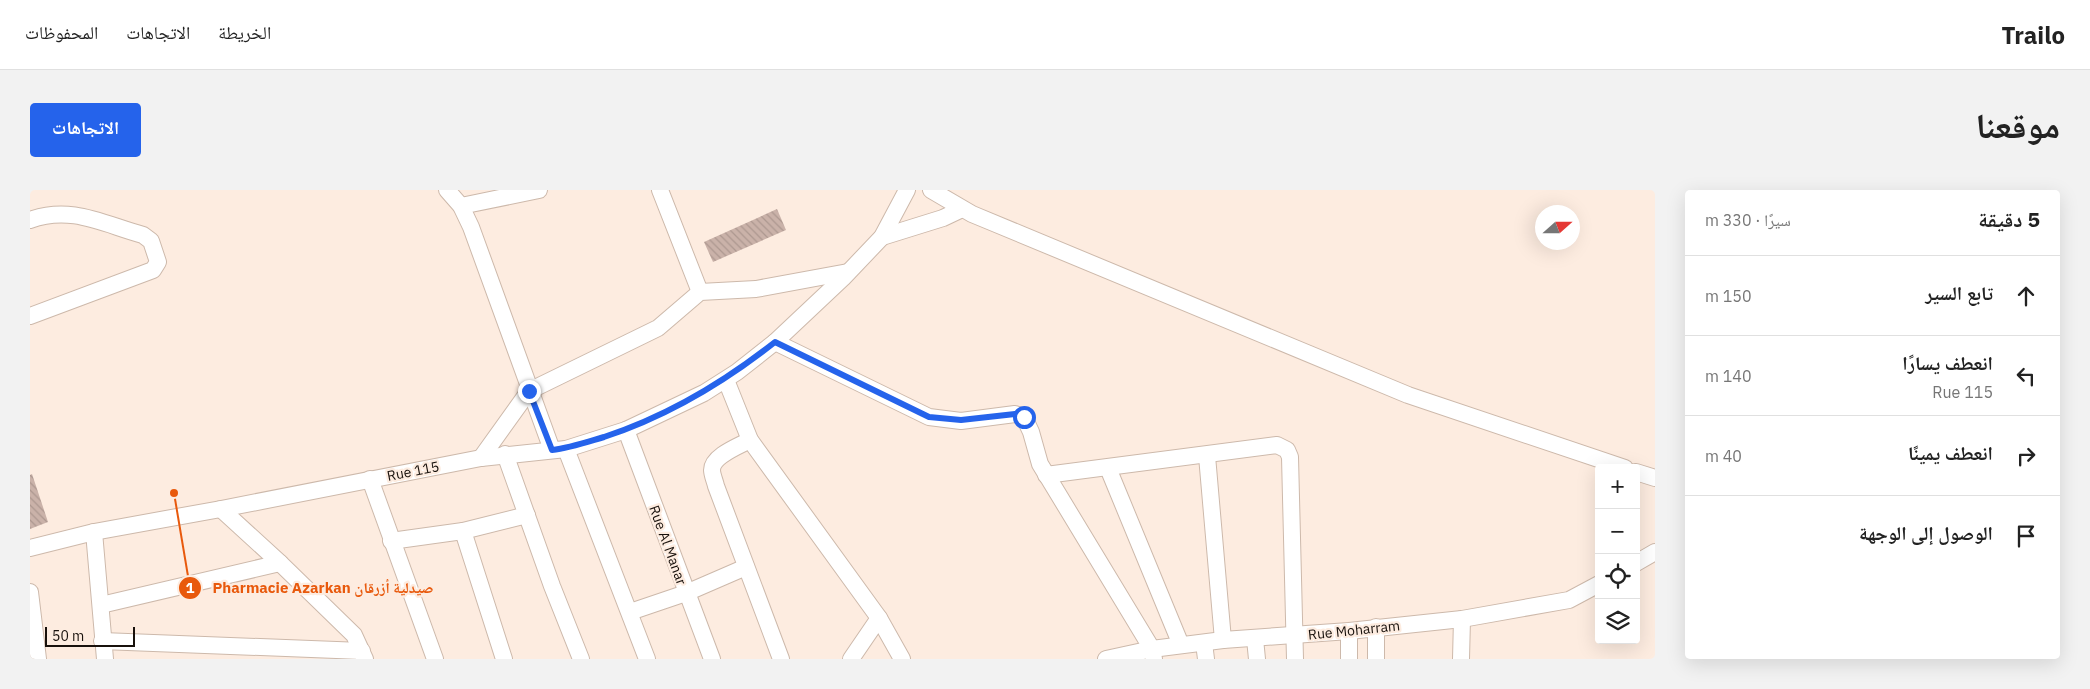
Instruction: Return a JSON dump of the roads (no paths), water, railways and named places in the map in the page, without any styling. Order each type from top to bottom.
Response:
[{"type":"street","points":[[447,190],[462,206],[529,391],[559,449],[630,612],[647,659]]},
{"type":"street","points":[[462,206],[539,190]]},
{"type":"street","points":[[660,190],[700,292]]},
{"type":"street","points":[[882,237],[907,190]]},
{"type":"street","points":[[931,190],[962,209],[1408,395],[1613,464]]},
{"type":"street","points":[[882,237],[936,221],[962,209]]},
{"type":"street","points":[[30,220],[50,214],[69,213],[143,236],[151,241],[158,262],[153,270],[30,316]]},
{"type":"street","name":"Rue 115","points":[[30,548],[94,532],[481,458],[559,449],[626,430],[697,397],[726,380],[775,342],[882,237]]},
{"type":"street","points":[[481,458],[529,391],[658,328],[700,292],[756,289],[848,272]]},
{"type":"street","points":[[775,342],[929,417],[961,420],[1020,414],[1028,423],[1040,464],[1046,475],[1153,654]]},
{"type":"street","points":[[726,380],[750,440],[879,618],[902,659]]},
{"type":"street","name":"Rue Al Manar","points":[[626,430],[712,659]]},
{"type":"street","points":[[750,440],[724,454],[714,463],[712,470],[781,659]]},
{"type":"street","points":[[1046,475],[1207,456],[1277,445],[1285,448],[1289,454],[1295,659]]},
{"type":"street","points":[[505,454],[552,586],[581,659]]},
{"type":"street","points":[[1207,456],[1223,640]]},
{"type":"street","points":[[1108,468],[1181,645]]},
{"type":"street","points":[[1640,473],[1655,478]]},
{"type":"street","points":[[370,479],[435,659]]},
{"type":"street","points":[[102,641],[364,655],[354,635],[221,509]]},
{"type":"street","points":[[391,541],[463,531],[527,515]]},
{"type":"street","points":[[463,531],[504,659]]},
{"type":"street","points":[[94,532],[105,659]]},
{"type":"street","points":[[1640,561],[1655,552]]},
{"type":"street","points":[[101,605],[280,563]]},
{"type":"street","points":[[630,612],[686,593],[746,567]]},
{"type":"street","name":"Rue Moharram","points":[[1106,659],[1153,654],[1181,645],[1205,651],[1223,640],[1293,636],[1462,619],[1569,600],[1595,586]]},
{"type":"street","points":[[30,592],[38,659]]},
{"type":"street","points":[[851,659],[879,618]]},
{"type":"street","points":[[1461,659],[1462,619]]},
{"type":"street","points":[[1376,627],[1376,659]]},
{"type":"street","points":[[1349,631],[1349,659]]},
{"type":"street","points":[[1256,639],[1256,659]]},
{"type":"place","name":"Pharmacie Azarkan صيدلية أزرقان","points":[[174,493]]}]
